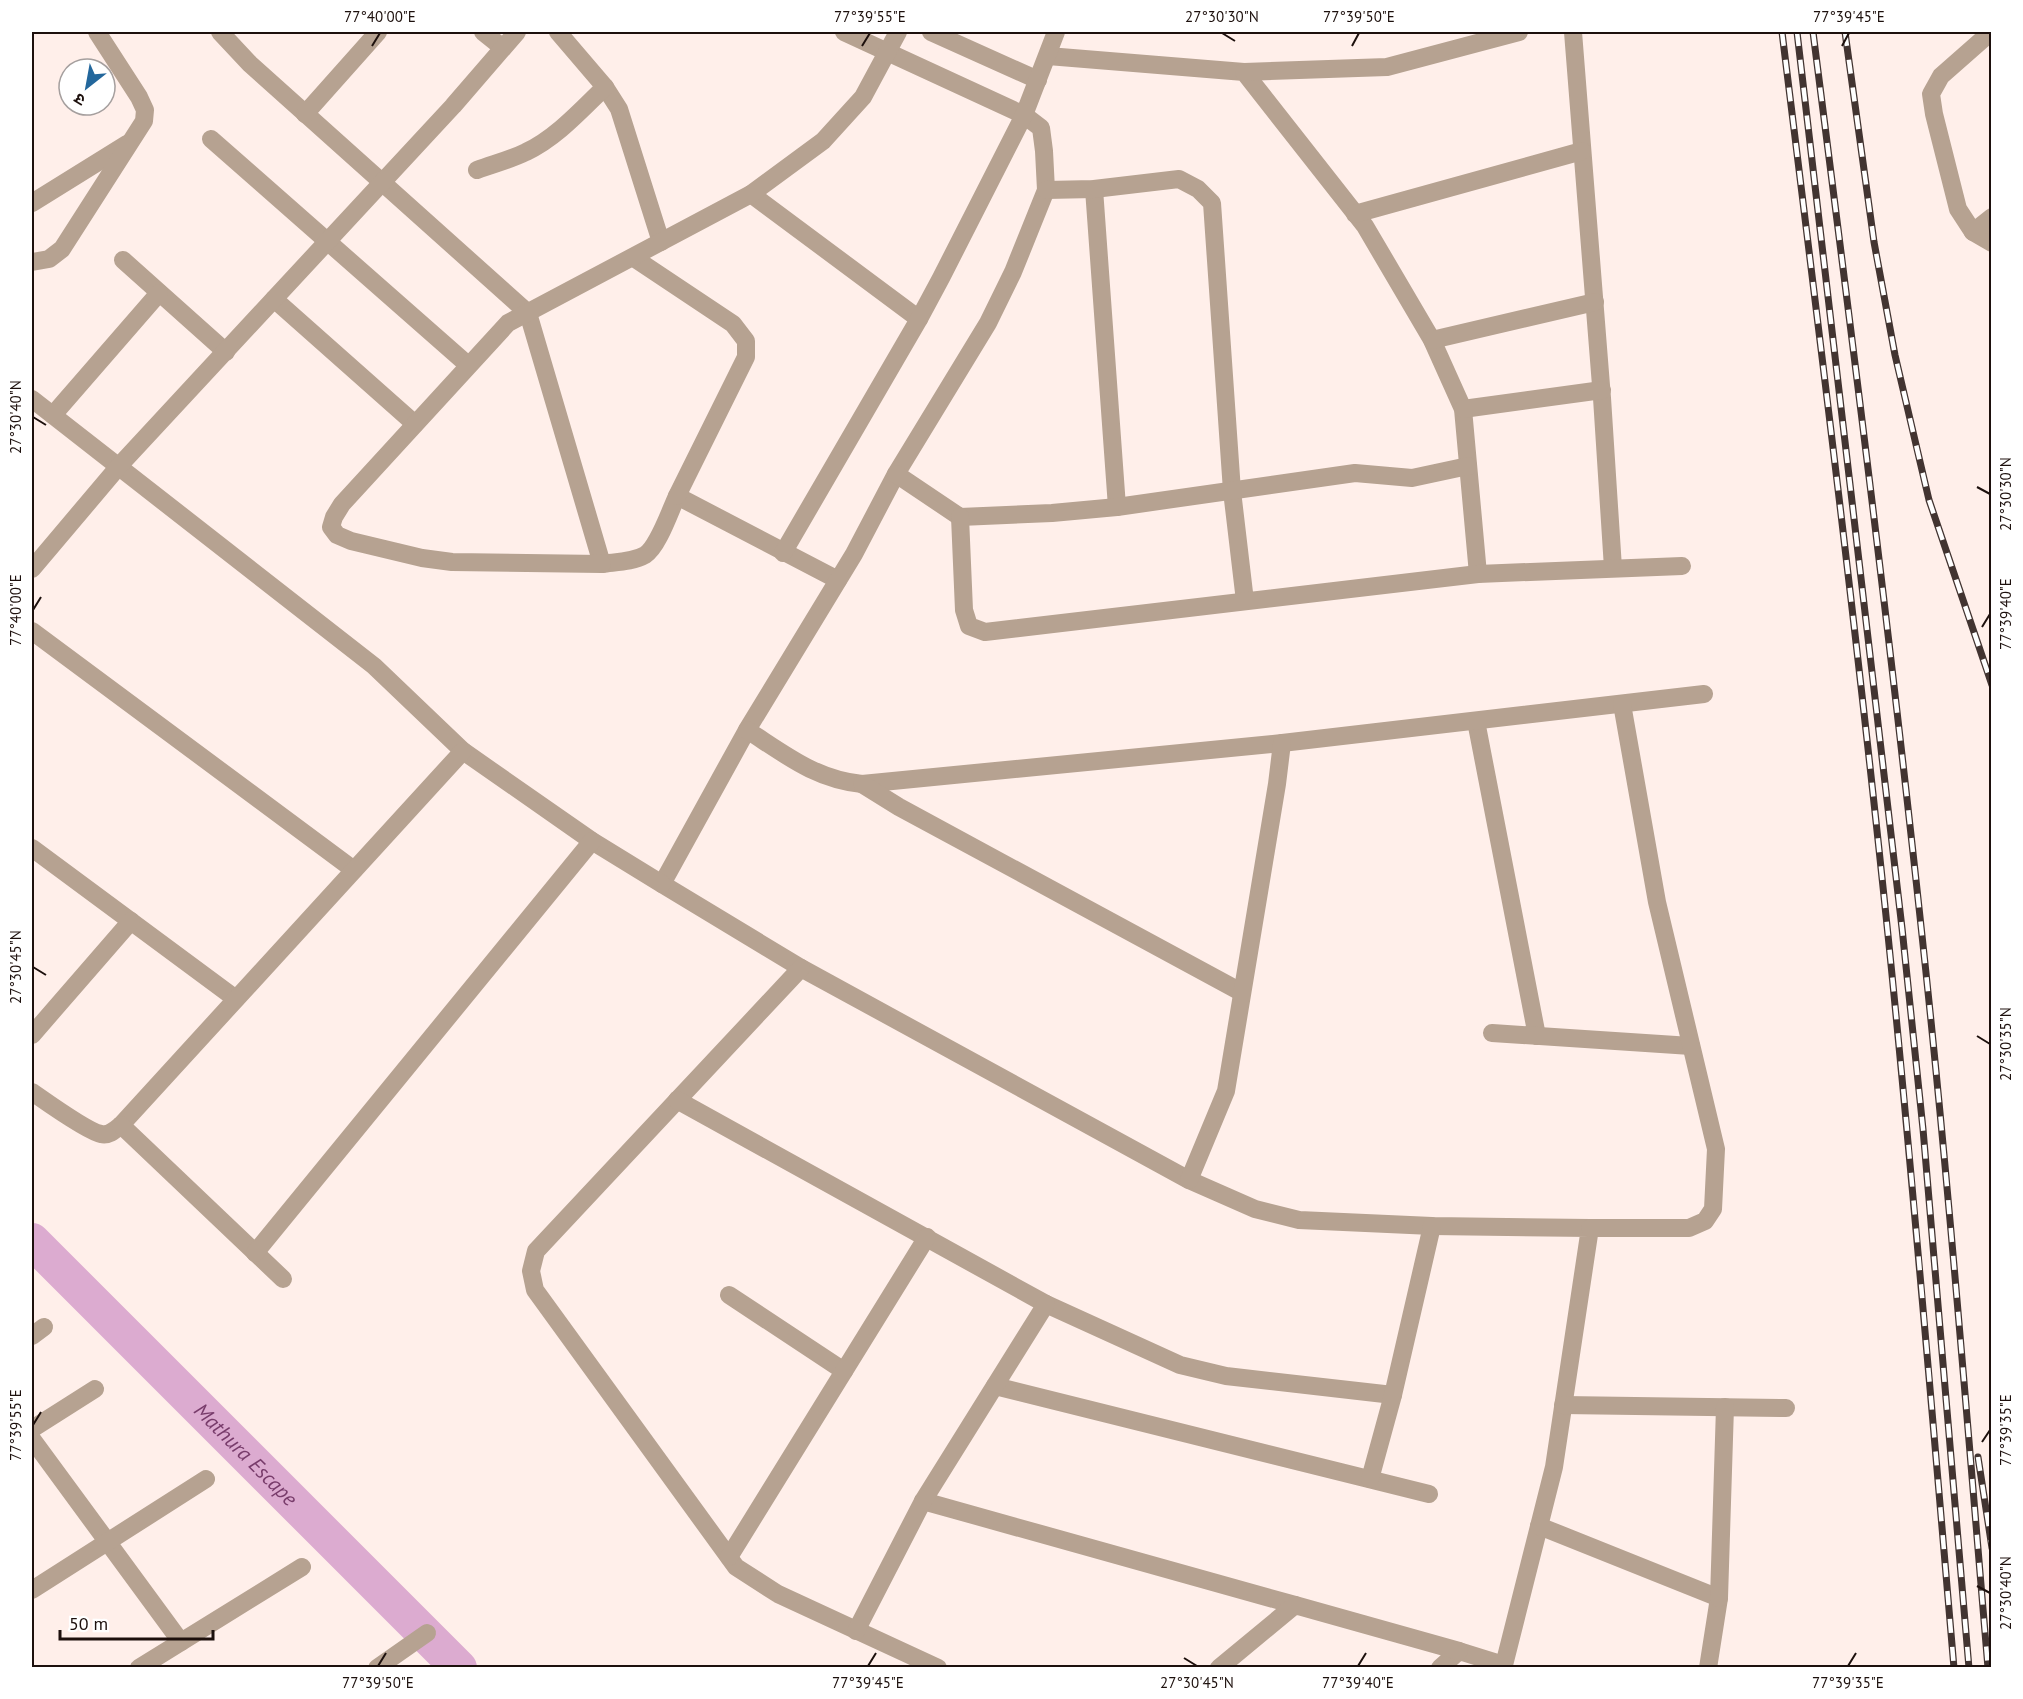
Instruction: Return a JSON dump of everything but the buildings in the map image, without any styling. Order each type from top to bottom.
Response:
[{"type":"street","points":[[32,262],[49,259],[62,249],[144,121],[145,110],[139,97],[97,32]]},
{"type":"street","points":[[220,32],[250,64],[528,313],[602,564]]},
{"type":"street","points":[[305,114],[378,32]]},
{"type":"street","points":[[483,32],[503,48]]},
{"type":"street","points":[[32,569],[119,466],[453,106],[517,32]]},
{"type":"street","points":[[558,32],[605,87],[619,109],[661,242]]},
{"type":"street","points":[[662,884],[747,730],[854,554],[896,474],[988,323],[1013,272],[1046,190],[1041,129],[1024,115],[844,32]]},
{"type":"street","points":[[634,258],[733,324],[746,341],[746,357],[655,544],[647,554],[638,558],[602,564],[452,562],[422,558],[351,541],[337,535],[331,527],[334,516],[342,504],[508,324],[751,194],[823,141],[863,97],[898,32]]},
{"type":"street","points":[[931,32],[1038,80]]},
{"type":"street","points":[[783,553],[919,319],[1024,115],[1056,32]]},
{"type":"street","points":[[1048,56],[1244,72],[1387,66],[1519,32]]},
{"type":"street","points":[[1573,32],[1602,390],[1613,568]]},
{"type":"street","points":[[1991,32],[1941,76],[1931,94],[1958,208],[1972,232],[1992,243]]},
{"type":"street","points":[[1244,72],[1365,226],[1432,340],[1463,409],[1478,574]]},
{"type":"street","points":[[477,170],[526,152],[561,128],[605,87]]},
{"type":"street","points":[[211,138],[468,365]]},
{"type":"street","points":[[32,203],[131,142]]},
{"type":"street","points":[[1355,214],[1582,151]]},
{"type":"street","points":[[1046,190],[1094,189],[1179,179],[1197,189],[1212,203],[1232,491],[1245,601]]},
{"type":"street","points":[[1094,189],[1117,507]]},
{"type":"street","points":[[751,194],[919,319]]},
{"type":"street","points":[[1972,232],[1992,217]]},
{"type":"street","points":[[123,260],[226,352]]},
{"type":"street","points":[[52,415],[159,293]]},
{"type":"street","points":[[274,299],[415,423]]},
{"type":"street","points":[[1432,340],[1595,302]]},
{"type":"street","points":[[1463,409],[1602,390]]},
{"type":"street","points":[[32,399],[374,666],[463,751],[592,841],[801,968],[1189,1180],[1255,1209],[1299,1220],[1432,1226],[1689,1228],[1705,1221],[1713,1209],[1716,1149],[1657,902],[1623,704]]},
{"type":"street","points":[[896,474],[960,517],[1052,513],[1117,507],[1355,473],[1412,478],[1468,466]]},
{"type":"street","points":[[677,496],[838,580]]},
{"type":"street","points":[[960,517],[964,610],[969,626],[985,632],[1478,574],[1682,566]]},
{"type":"street","points":[[32,631],[354,870]]},
{"type":"street","points":[[747,730],[806,769],[844,782],[862,784],[1282,743],[1704,694]]},
{"type":"street","points":[[1476,721],[1537,1036]]},
{"type":"street","points":[[1189,1180],[1226,1091],[1282,743]]},
{"type":"street","points":[[32,1092],[101,1135],[111,1133],[121,1125],[463,751]]},
{"type":"street","points":[[862,784],[899,807],[1241,992]]},
{"type":"street","points":[[255,1253],[592,841]]},
{"type":"street","points":[[32,848],[236,999]]},
{"type":"street","points":[[32,1035],[131,921]]},
{"type":"street","points":[[801,968],[536,1251],[531,1271],[535,1290],[736,1567],[778,1594],[938,1668]]},
{"type":"street","points":[[1492,1033],[1691,1046]]},
{"type":"street","points":[[677,1100],[1046,1304],[1180,1365],[1226,1376],[1393,1395]]},
{"type":"street","points":[[121,1125],[283,1279]]},
{"type":"street","points":[[1370,1479],[1393,1395],[1432,1226]]},
{"type":"street","points":[[924,1501],[1507,1666],[1554,1467],[1590,1228]]},
{"type":"street","points":[[729,1557],[927,1238]]},
{"type":"street","points":[[729,1295],[844,1371]]},
{"type":"street","points":[[856,1631],[924,1501],[1046,1304]]},
{"type":"street","points":[[995,1386],[1429,1494]]},
{"type":"street","points":[[32,1430],[95,1389]]},
{"type":"street","points":[[1563,1405],[1786,1408]]},
{"type":"street","points":[[1708,1668],[1719,1598],[1725,1407]]},
{"type":"street","points":[[32,1438],[181,1642]]},
{"type":"street","points":[[32,1590],[206,1479]]},
{"type":"street","points":[[1539,1526],[1719,1598]]},
{"type":"street","points":[[139,1668],[302,1567]]},
{"type":"street","points":[[1219,1668],[1295,1605]]},
{"type":"street","points":[[377,1668],[427,1633]]},
{"type":"street","points":[[1440,1668],[1459,1651]]},
{"type":"waterway","name":"Mathura Escape","points":[[32,1241],[459,1668]]},
{"type":"railway","points":[[1782,32],[1851,596],[1888,935],[1954,1668]]},
{"type":"railway","points":[[1797,32],[1902,928],[1923,1129],[1969,1668]]},
{"type":"railway","points":[[1813,32],[1883,590],[1931,1019],[1988,1668]]},
{"type":"railway","points":[[1845,32],[1874,242],[1895,355],[1929,500],[1992,685]]},
{"type":"railway","points":[[1978,1457],[1992,1548]]}]
